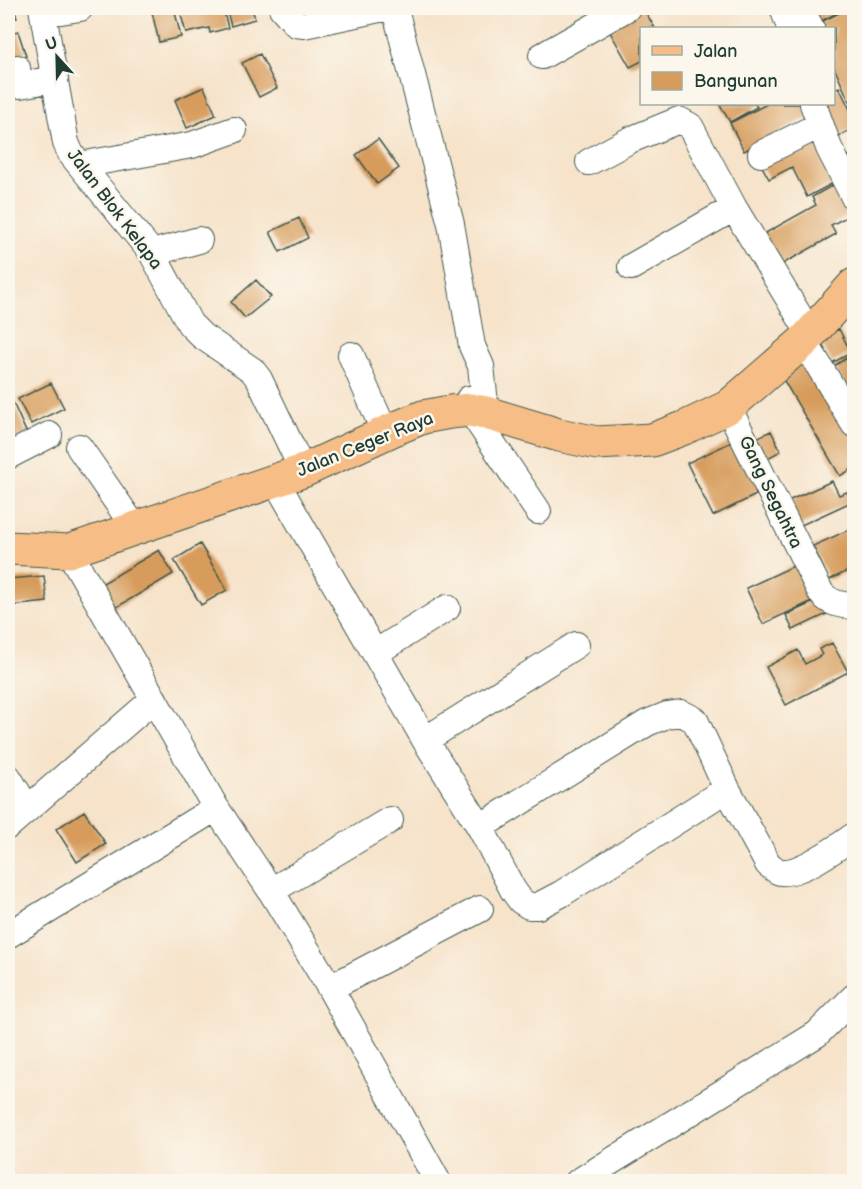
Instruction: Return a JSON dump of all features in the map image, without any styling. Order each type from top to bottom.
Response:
[{"type":"main road","name":"Jalan Ceger Raya","points":[[8,548],[69,551],[289,475],[423,417],[479,416],[597,443],[652,440],[729,407],[807,338],[855,285]]},
{"type":"street","name":"Jalan Blok Kelapa","points":[[42,8],[66,143],[71,154],[152,253],[190,324],[202,336],[252,370],[259,379],[289,475],[375,653],[425,740],[480,827],[521,901],[529,906],[538,906],[561,894],[727,789]]},
{"type":"street","points":[[55,8],[61,11],[80,8]]},
{"type":"street","points":[[282,8],[296,24],[304,25],[384,8]]},
{"type":"street","points":[[392,8],[396,13],[451,224],[472,346],[481,366],[479,416],[538,511]]},
{"type":"street","points":[[542,56],[627,8]]},
{"type":"street","points":[[783,8],[790,27]]},
{"type":"street","points":[[800,8],[810,27]]},
{"type":"street","points":[[17,68],[20,85],[55,79]]},
{"type":"street","points":[[761,154],[816,114],[829,148],[855,197]]},
{"type":"street","points":[[589,162],[630,140],[679,120],[690,126],[855,424]]},
{"type":"street","points":[[80,165],[192,145],[234,130]]},
{"type":"street","points":[[631,267],[734,208]]},
{"type":"street","points":[[152,253],[199,240]]},
{"type":"street","points":[[351,355],[385,433]]},
{"type":"street","name":"Gang Segahtra","points":[[729,407],[813,577],[827,600],[855,606]]},
{"type":"street","points":[[8,456],[49,435]]},
{"type":"street","points":[[79,447],[135,528]]},
{"type":"street","points":[[69,551],[216,808],[272,891],[330,988],[438,1182]]},
{"type":"street","points":[[375,653],[447,608]]},
{"type":"street","points":[[425,740],[576,645]]},
{"type":"street","points":[[8,826],[15,796],[153,699]]},
{"type":"street","points":[[480,827],[647,723],[667,715],[681,713],[694,720],[727,789],[768,864],[779,872],[793,871],[815,861],[855,836]]},
{"type":"street","points":[[8,934],[216,808]]},
{"type":"street","points":[[272,891],[390,820]]},
{"type":"street","points":[[330,988],[480,909]]},
{"type":"street","points":[[578,1182],[612,1173],[817,1034],[855,997]]},
{"type":"building","points":[[8,8],[14,8],[17,18],[8,21]]},
{"type":"building","points":[[174,8],[181,37],[159,42],[152,12]]},
{"type":"building","points":[[179,8],[223,8],[228,28],[210,33],[209,28],[186,33]]},
{"type":"building","points":[[226,8],[252,8],[255,19],[231,26]]},
{"type":"building","points":[[638,8],[643,8],[654,27],[640,27],[640,62],[630,67],[610,32]]},
{"type":"building","points":[[805,8],[847,8],[813,25]]},
{"type":"building","points":[[847,9],[854,23],[854,99],[849,101],[835,69],[835,27],[816,27],[815,25]]},
{"type":"building","points":[[18,31],[26,56],[8,62],[8,34]]},
{"type":"building","points":[[260,54],[277,88],[259,97],[242,63]]},
{"type":"building","points":[[204,87],[216,115],[187,128],[175,100]]},
{"type":"building","points":[[839,87],[854,118],[854,128],[833,139],[816,105],[835,105],[835,89]]},
{"type":"building","points":[[720,105],[756,105],[757,107],[730,122]]},
{"type":"building","points":[[765,105],[803,105],[809,117],[744,151],[730,123]]},
{"type":"building","points":[[816,131],[841,179],[807,197],[792,167],[769,179],[759,161]]},
{"type":"building","points":[[378,139],[399,168],[377,184],[356,155]]},
{"type":"building","points":[[854,153],[854,186],[841,160]]},
{"type":"building","points":[[837,183],[854,213],[831,225],[836,234],[779,266],[762,235],[816,205],[812,197]]},
{"type":"building","points":[[299,218],[308,238],[280,252],[270,232]]},
{"type":"building","points":[[256,280],[271,297],[245,318],[231,302]]},
{"type":"building","points":[[839,329],[851,353],[832,363],[819,339]]},
{"type":"building","points":[[854,353],[854,399],[834,366]]},
{"type":"building","points":[[807,358],[854,440],[854,468],[840,476],[780,374]]},
{"type":"building","points":[[51,383],[64,408],[31,424],[18,399]]},
{"type":"building","points":[[10,396],[27,434],[8,443],[8,397]]},
{"type":"building","points":[[771,431],[781,451],[760,462],[750,441]]},
{"type":"building","points":[[738,439],[762,488],[755,491],[756,495],[713,516],[687,463]]},
{"type":"building","points":[[832,481],[839,495],[847,492],[851,502],[797,527],[786,502]]},
{"type":"building","points":[[853,528],[854,568],[829,580],[813,546]]},
{"type":"building","points":[[200,544],[227,590],[201,605],[174,560]]},
{"type":"building","points":[[159,550],[173,574],[112,610],[98,586]]},
{"type":"building","points":[[800,563],[817,599],[763,624],[746,588]]},
{"type":"building","points":[[44,576],[47,602],[10,606],[8,579]]},
{"type":"building","points":[[822,598],[829,613],[793,630],[786,615]]},
{"type":"building","points":[[832,643],[848,672],[786,705],[766,667],[798,650],[805,664],[822,655],[819,649]]},
{"type":"building","points":[[84,811],[106,844],[77,862],[56,829]]}]
